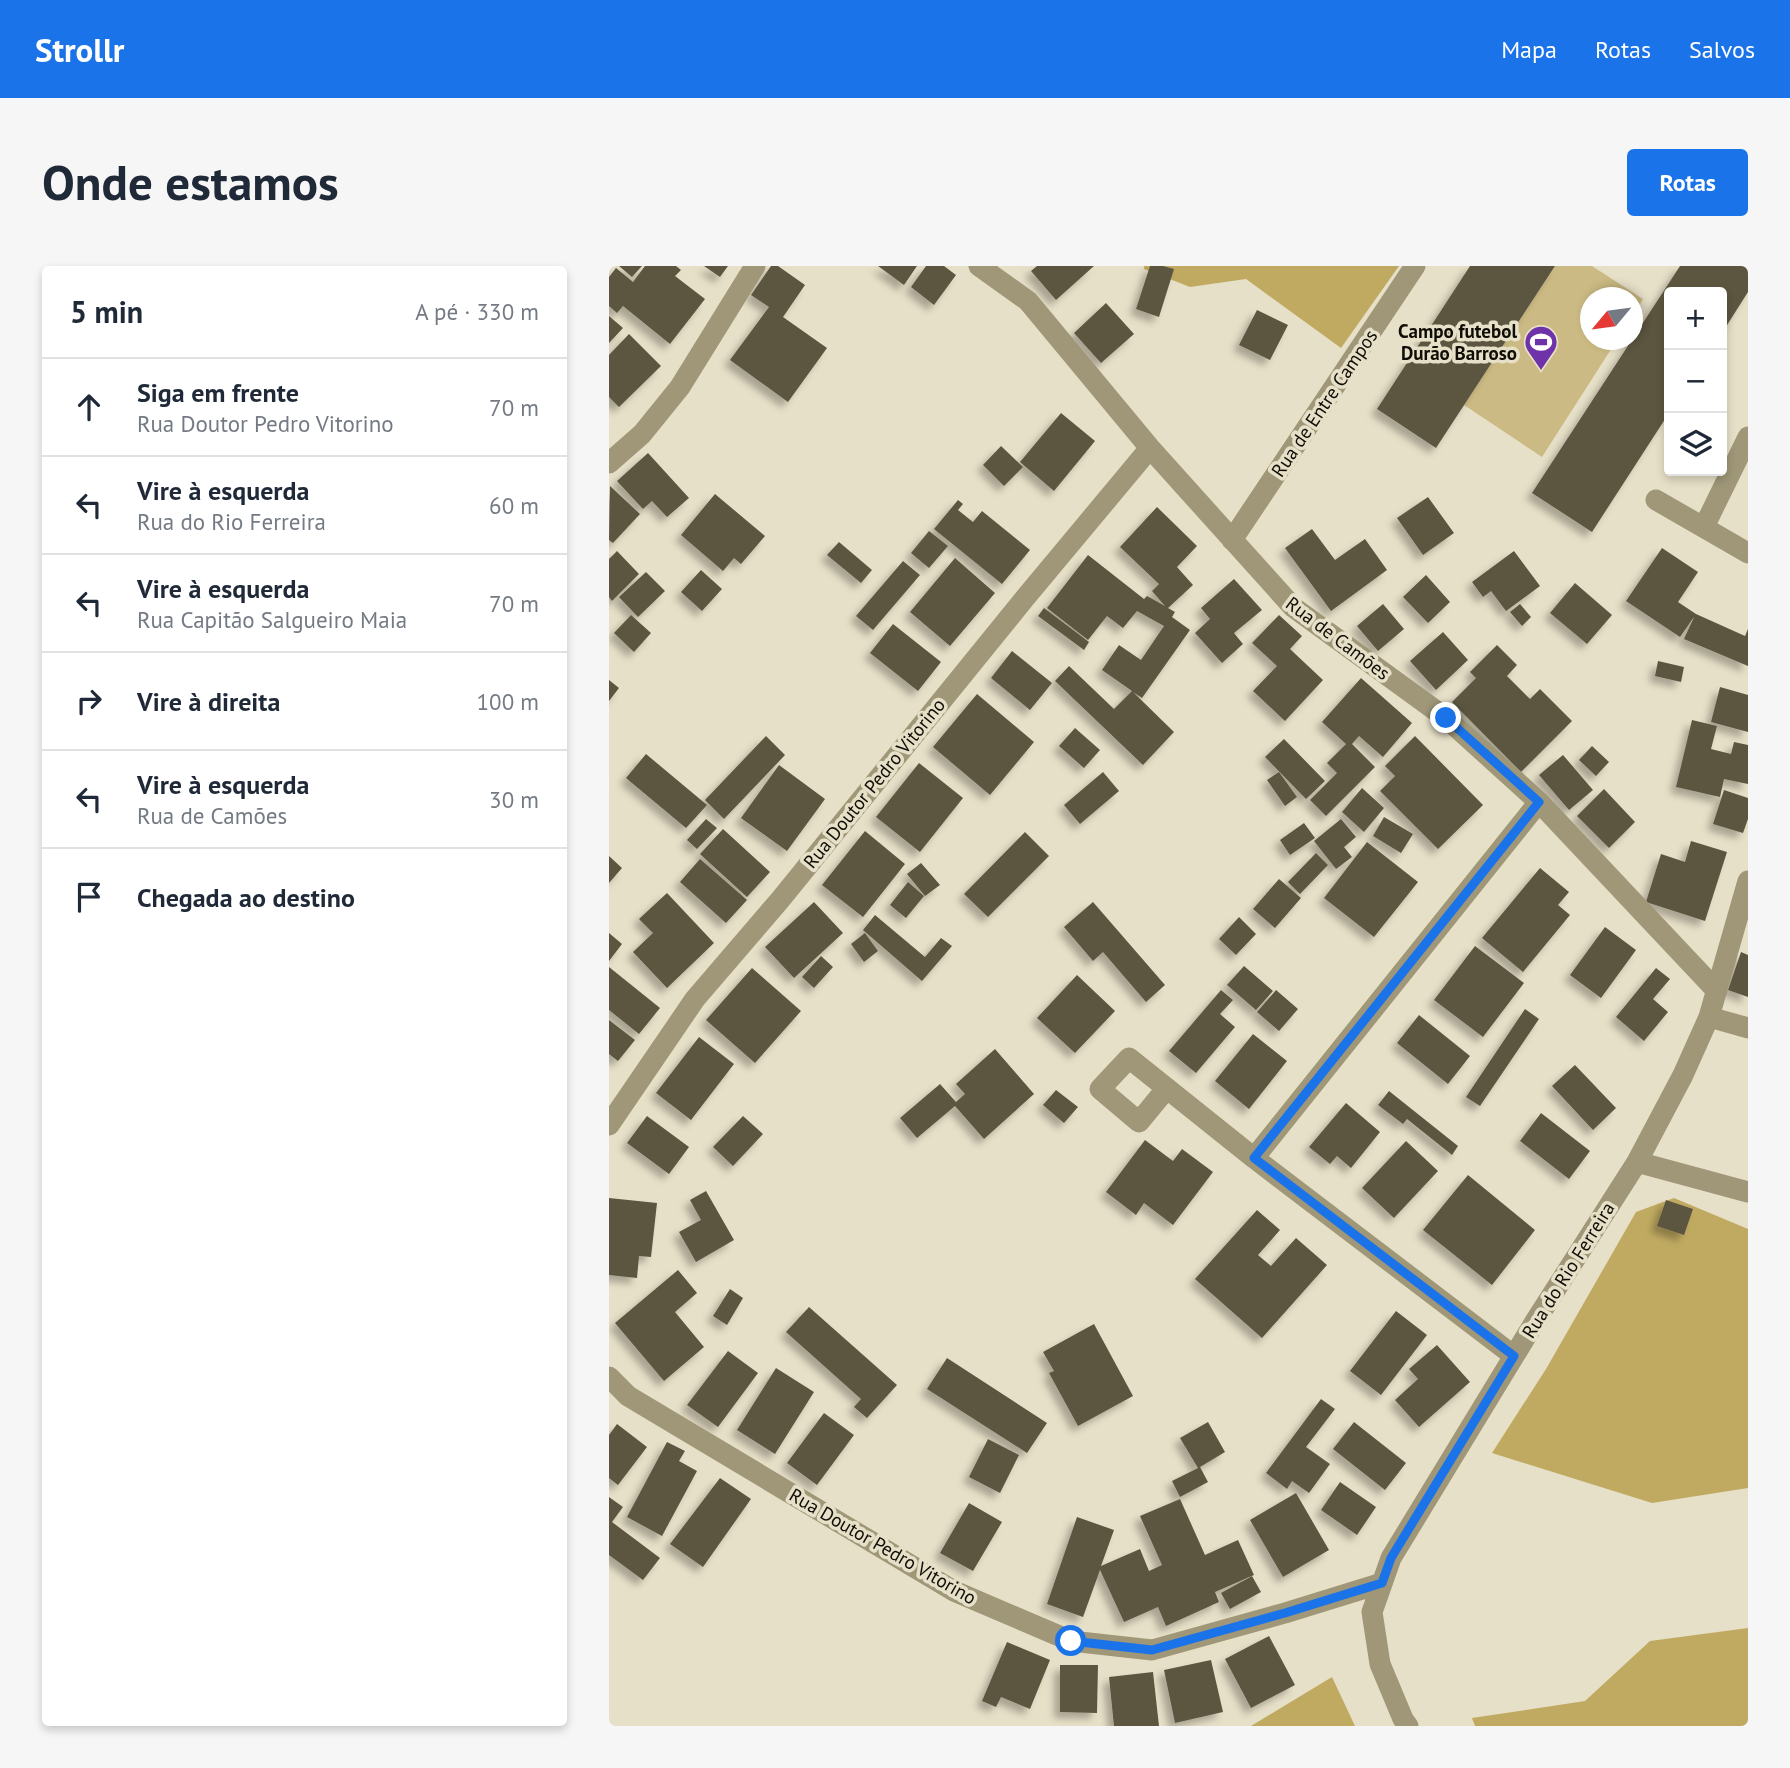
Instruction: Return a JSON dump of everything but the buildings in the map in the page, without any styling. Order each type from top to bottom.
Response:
[{"type":"street","points":[[609,463],[642,434],[680,387],[755,266]]},
{"type":"street","name":"Rua de Camões","points":[[979,266],[1028,301],[1150,448],[1293,607],[1446,718],[1539,802],[1717,991]]},
{"type":"street","name":"Rua de Entre Campos","points":[[1232,540],[1415,266]]},
{"type":"street","points":[[1704,527],[1748,437]]},
{"type":"street","name":"Rua Doutor Pedro Vitorino","points":[[609,1125],[695,999],[780,900],[1024,598],[1150,448]]},
{"type":"street","points":[[1656,500],[1748,553]]},
{"type":"street","points":[[1254,1158],[1539,802]]},
{"type":"street","name":"Rua do Rio Ferreira","points":[[1408,1726],[1380,1664],[1372,1612],[1391,1558],[1637,1161],[1683,1075],[1709,1017],[1748,881]]},
{"type":"street","points":[[1709,1017],[1748,1028]]},
{"type":"street","points":[[1167,1088],[1254,1158],[1514,1356]]},
{"type":"street","points":[[1637,1161],[1748,1192]]},
{"type":"street","name":"Rua Doutor Pedro Vitorino","points":[[609,1377],[628,1396],[954,1591],[1071,1641],[1152,1650],[1382,1583]]},
{"type":"shaded area","points":[[1144,266],[1399,266],[1341,348],[1246,279],[1190,287],[1144,269]]},
{"type":"shaded area","name":"Campo futebol Durão Barroso","points":[[1555,266],[1592,266],[1624,287],[1580,287],[1580,350],[1611,350],[1542,457],[1464,405]]},
{"type":"shaded area","points":[[1674,1198],[1748,1229],[1748,1488],[1652,1503],[1492,1453],[1546,1369],[1636,1212]]},
{"type":"shaded area","points":[[1748,1628],[1748,1726],[1475,1726],[1472,1718],[1585,1701],[1650,1641]]},
{"type":"shaded area","points":[[1332,1677],[1355,1726],[1251,1726]]},
{"type":"place","name":"Campo futebol Durão Barroso","points":[[1541,372]]},
{"type":"route","points":[[1071,1641],[1152,1650],[1382,1583],[1391,1558],[1514,1356],[1254,1158],[1539,802],[1446,718]]}]
